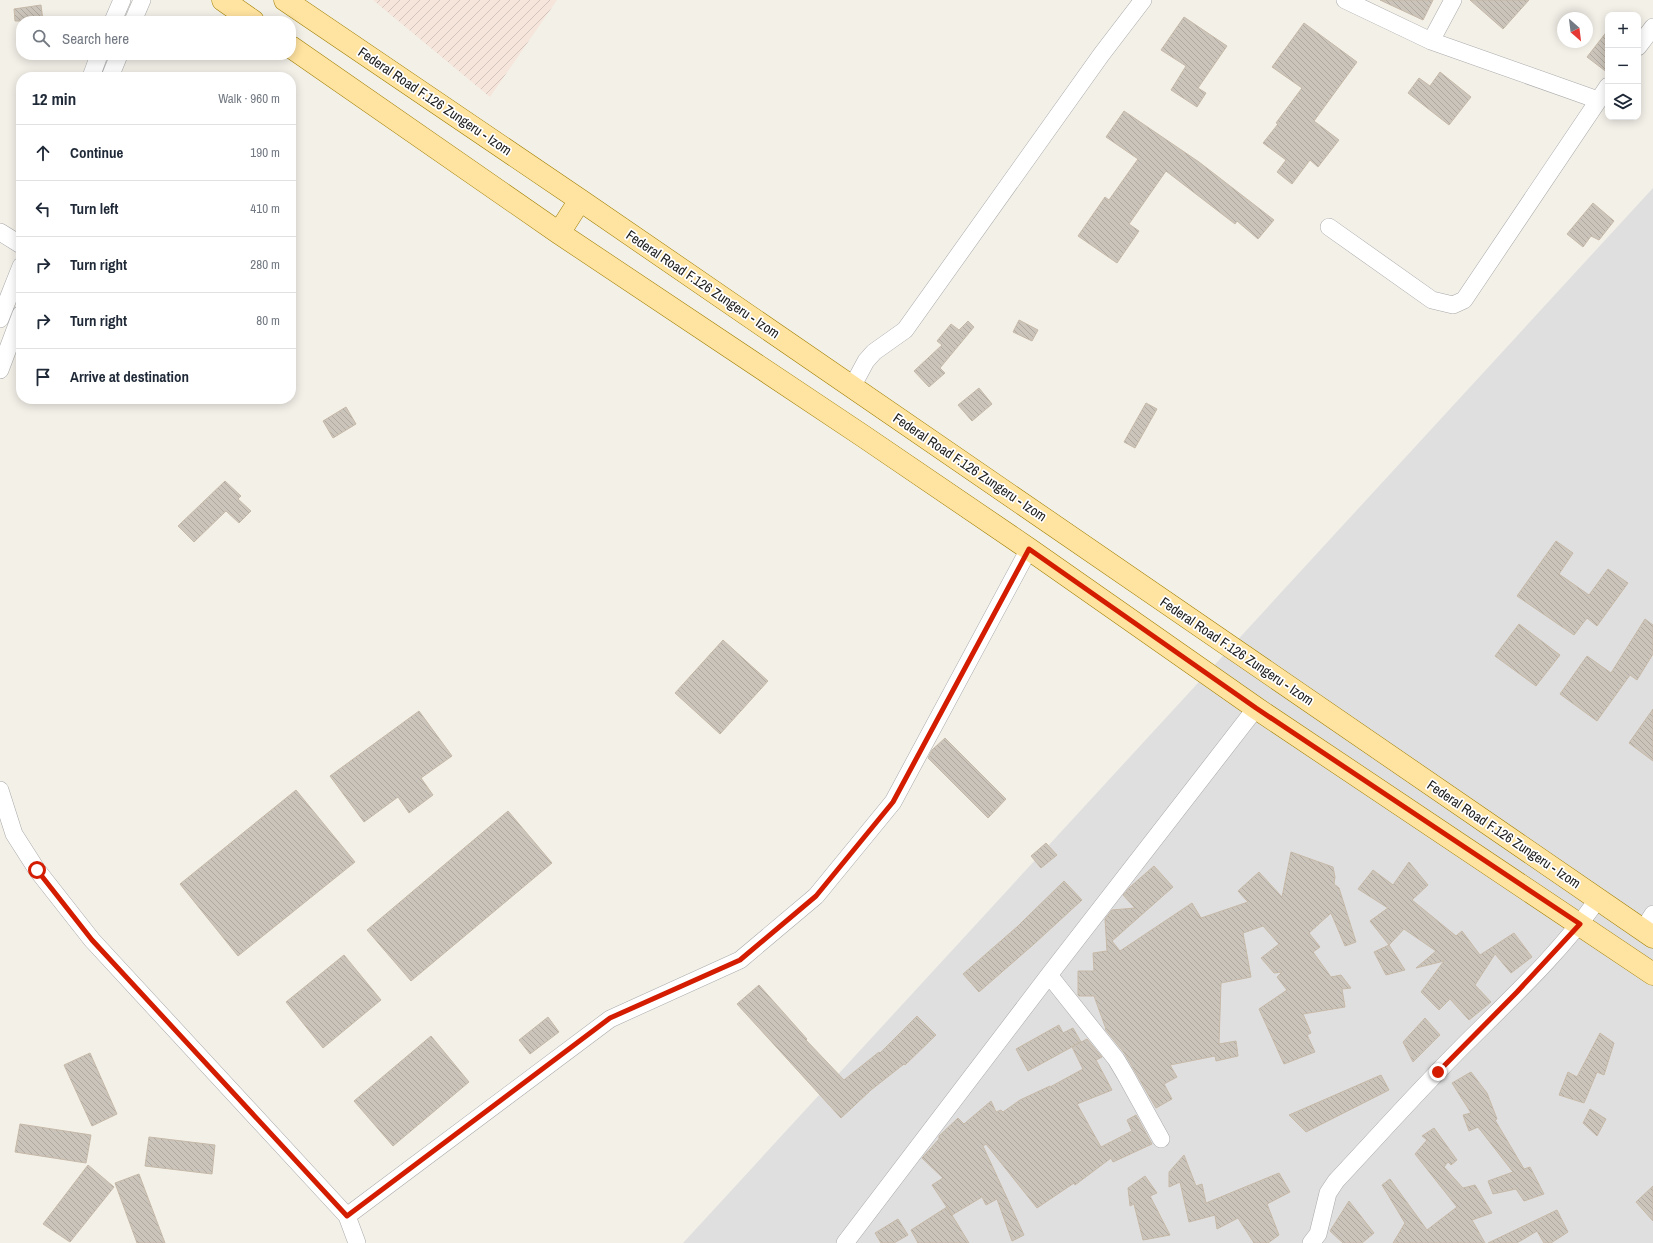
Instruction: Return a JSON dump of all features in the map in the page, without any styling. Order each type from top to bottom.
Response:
[{"type":"main road","points":[[223,0],[247,16]]},
{"type":"main road","name":"Federal Road F.126 Zungeru - Izom","points":[[285,0],[580,200],[1598,899],[1650,927]]},
{"type":"main road","points":[[296,50],[559,233],[1029,549],[1256,708],[1653,974]]},
{"type":"main road","points":[[559,233],[580,200]]},
{"type":"street","points":[[115,16],[122,0]]},
{"type":"street","points":[[135,16],[142,0]]},
{"type":"street","points":[[852,387],[866,361],[874,352],[905,330],[1143,0]]},
{"type":"street","points":[[1329,227],[1432,300],[1453,305],[1464,300],[1603,93],[1431,41],[1345,0]]},
{"type":"street","points":[[1431,41],[1454,0]]},
{"type":"street","points":[[1641,43],[1653,27]]},
{"type":"street","points":[[93,72],[97,60]]},
{"type":"street","points":[[112,72],[117,60]]},
{"type":"street","points":[[0,232],[16,242]]},
{"type":"street","points":[[0,319],[16,279]]},
{"type":"street","points":[[0,370],[16,327]]},
{"type":"street","points":[[347,1216],[610,1018],[740,960],[816,896],[893,802],[1029,549]]},
{"type":"street","points":[[845,1243],[1049,975],[1256,708]]},
{"type":"street","points":[[0,790],[14,834],[37,870],[92,940],[347,1216],[357,1243]]},
{"type":"street","points":[[1311,1243],[1318,1234],[1328,1193],[1336,1181],[1438,1072],[1517,992],[1580,924],[1598,899]]},
{"type":"street","points":[[1049,975],[1116,1059],[1161,1139]]},
{"type":"shaded area","points":[[373,0],[557,0],[490,97]]},
{"type":"shaded area","points":[[1653,188],[1653,1243],[683,1243]]},
{"type":"building","points":[[1380,0],[1433,0],[1423,20]]},
{"type":"building","points":[[1470,0],[1529,0],[1503,29]]},
{"type":"building","points":[[41,5],[42,16],[16,16],[15,21],[14,9]]},
{"type":"building","points":[[1184,17],[1227,46],[1198,88],[1206,93],[1197,107],[1171,90],[1186,66],[1161,50]]},
{"type":"building","points":[[1304,23],[1357,62],[1314,121],[1339,140],[1318,167],[1310,160],[1292,184],[1277,172],[1286,160],[1263,143],[1278,124],[1276,123],[1302,88],[1272,67]]},
{"type":"building","points":[[1605,34],[1605,71],[1587,57]]},
{"type":"building","points":[[1440,72],[1471,97],[1449,125],[1408,93],[1419,78],[1430,86]]},
{"type":"building","points":[[1124,111],[1199,162],[1274,220],[1258,239],[1237,221],[1235,224],[1166,171],[1129,224],[1139,231],[1117,263],[1078,236],[1105,197],[1109,200],[1138,159],[1106,137]]},
{"type":"building","points":[[1593,203],[1614,221],[1599,240],[1591,236],[1583,247],[1567,234]]},
{"type":"building","points":[[1019,320],[1038,330],[1032,341],[1013,332]]},
{"type":"building","points":[[968,321],[974,327],[940,368],[945,373],[929,387],[914,371],[942,345],[937,341],[951,324],[959,330]]},
{"type":"building","points":[[979,388],[992,404],[972,421],[958,405]]},
{"type":"building","points":[[1146,403],[1157,409],[1135,448],[1124,442]]},
{"type":"building","points":[[346,407],[356,424],[333,438],[323,421]]},
{"type":"building","points":[[225,481],[241,496],[238,499],[251,511],[239,523],[226,511],[194,542],[178,526]]},
{"type":"building","points":[[1556,541],[1573,553],[1559,574],[1589,595],[1608,569],[1628,583],[1597,626],[1587,618],[1574,635],[1517,596]]},
{"type":"building","points":[[1645,619],[1653,625],[1653,654],[1637,680],[1630,675],[1597,721],[1560,694],[1587,656],[1611,673]]},
{"type":"building","points":[[1519,624],[1560,655],[1536,686],[1495,656]]},
{"type":"building","points":[[723,640],[768,681],[720,734],[675,693]]},
{"type":"building","points":[[1653,709],[1653,761],[1629,743]]},
{"type":"building","points":[[419,711],[452,756],[421,778],[433,795],[409,813],[398,797],[364,822],[330,776]]},
{"type":"building","points":[[945,738],[1006,799],[988,818],[928,758],[932,750]]},
{"type":"building","points":[[296,790],[355,862],[238,956],[180,884]]},
{"type":"building","points":[[508,811],[552,863],[411,981],[367,930]]},
{"type":"building","points":[[1046,843],[1057,855],[1041,868],[1031,856]]},
{"type":"building","points":[[1291,852],[1333,867],[1335,877],[1334,884],[1339,888],[1356,942],[1345,946],[1331,913],[1309,933],[1320,947],[1313,952],[1331,977],[1341,975],[1351,988],[1342,989],[1345,1007],[1303,1014],[1311,1033],[1307,1035],[1315,1052],[1284,1064],[1259,1009],[1287,990],[1277,977],[1282,972],[1274,973],[1261,958],[1279,944],[1263,926],[1243,933],[1251,977],[1221,983],[1219,1044],[1236,1041],[1238,1056],[1216,1061],[1215,1056],[1170,1065],[1177,1077],[1164,1084],[1172,1099],[1156,1108],[1125,1054],[1105,1029],[1094,996],[1078,995],[1078,971],[1094,971],[1093,953],[1107,951],[1105,919],[1112,910],[1135,908],[1123,895],[1154,866],[1173,887],[1112,941],[1120,951],[1192,903],[1201,918],[1248,902],[1238,891],[1259,872],[1282,897]]},
{"type":"building","points":[[1409,862],[1428,885],[1412,900],[1456,936],[1462,931],[1480,955],[1514,933],[1532,957],[1511,973],[1495,954],[1475,985],[1491,1002],[1469,1020],[1450,999],[1439,1010],[1421,992],[1444,961],[1416,968],[1436,951],[1404,929],[1389,945],[1370,921],[1388,908],[1358,889],[1373,870],[1393,885]]},
{"type":"building","points":[[1064,881],[1082,900],[979,992],[963,974],[1018,926]]},
{"type":"building","points":[[1389,945],[1405,970],[1386,975],[1374,952]]},
{"type":"building","points":[[344,955],[381,1000],[323,1048],[286,1002]]},
{"type":"building","points":[[759,985],[807,1039],[806,1040],[844,1080],[879,1052],[880,1053],[917,1016],[936,1035],[905,1065],[904,1064],[871,1090],[841,1118],[737,1004]]},
{"type":"building","points":[[548,1017],[559,1032],[530,1054],[519,1040]]},
{"type":"building","points":[[1425,1018],[1440,1035],[1413,1062],[1403,1042]]},
{"type":"building","points":[[1059,1025],[1063,1033],[1073,1028],[1081,1042],[1028,1071],[1016,1049]]},
{"type":"building","points":[[1600,1033],[1614,1043],[1604,1075],[1597,1072],[1584,1103],[1559,1095],[1568,1072],[1577,1077]]},
{"type":"building","points":[[431,1036],[469,1082],[393,1146],[354,1101]]},
{"type":"building","points":[[1087,1039],[1102,1057],[1096,1060],[1112,1090],[1077,1104],[1101,1147],[1132,1131],[1127,1120],[1136,1115],[1152,1144],[1113,1162],[1111,1158],[1075,1185],[1074,1183],[1037,1208],[986,1144],[983,1146],[1024,1235],[1012,1241],[997,1199],[986,1205],[982,1197],[952,1215],[932,1185],[943,1178],[922,1158],[939,1139],[939,1136],[958,1118],[964,1124],[991,1101],[996,1112],[1001,1110],[1003,1112],[1020,1100],[1050,1087],[1083,1069],[1072,1047]]},
{"type":"building","points":[[90,1053],[117,1114],[92,1126],[64,1065]]},
{"type":"building","points":[[1471,1072],[1487,1093],[1497,1119],[1495,1120],[1524,1169],[1530,1167],[1544,1194],[1524,1201],[1516,1189],[1493,1194],[1488,1181],[1513,1172],[1478,1127],[1469,1131],[1463,1115],[1471,1113],[1452,1083]]},
{"type":"building","points":[[1381,1075],[1389,1090],[1306,1132],[1289,1115]]},
{"type":"building","points":[[1590,1109],[1606,1119],[1597,1136],[1583,1123]]},
{"type":"building","points":[[20,1124],[91,1135],[86,1163],[15,1152]]},
{"type":"building","points":[[1434,1128],[1457,1160],[1451,1165],[1448,1162],[1444,1167],[1463,1188],[1475,1185],[1492,1213],[1472,1220],[1485,1243],[1393,1243],[1405,1223],[1382,1185],[1390,1179],[1427,1230],[1457,1207],[1415,1154],[1427,1140],[1422,1136]]},
{"type":"building","points":[[149,1137],[215,1145],[212,1174],[145,1166]]},
{"type":"building","points":[[1184,1155],[1196,1186],[1202,1184],[1206,1203],[1279,1173],[1290,1192],[1267,1204],[1279,1235],[1268,1243],[1254,1243],[1238,1218],[1217,1229],[1215,1215],[1189,1222],[1180,1182],[1169,1187],[1169,1172]]},
{"type":"building","points":[[88,1165],[114,1187],[70,1242],[43,1224]]},
{"type":"building","points":[[139,1174],[165,1243],[137,1243],[115,1183]]},
{"type":"building","points":[[1145,1176],[1157,1193],[1150,1196],[1170,1235],[1143,1240],[1134,1204],[1130,1206],[1128,1188]]},
{"type":"building","points":[[1653,1186],[1653,1221],[1636,1202]]},
{"type":"building","points":[[1349,1201],[1374,1233],[1362,1243],[1343,1243],[1330,1231]]},
{"type":"building","points":[[947,1207],[969,1243],[918,1243],[911,1230]]},
{"type":"building","points":[[1557,1210],[1568,1232],[1551,1243],[1544,1243],[1537,1231],[1517,1243],[1488,1243]]},
{"type":"building","points":[[898,1219],[908,1235],[894,1243],[881,1243],[875,1233]]},
{"type":"route","points":[[37,870],[92,940],[347,1216],[610,1018],[740,960],[816,896],[893,802],[1029,549],[1256,708],[1580,924],[1517,992],[1438,1072]]}]
